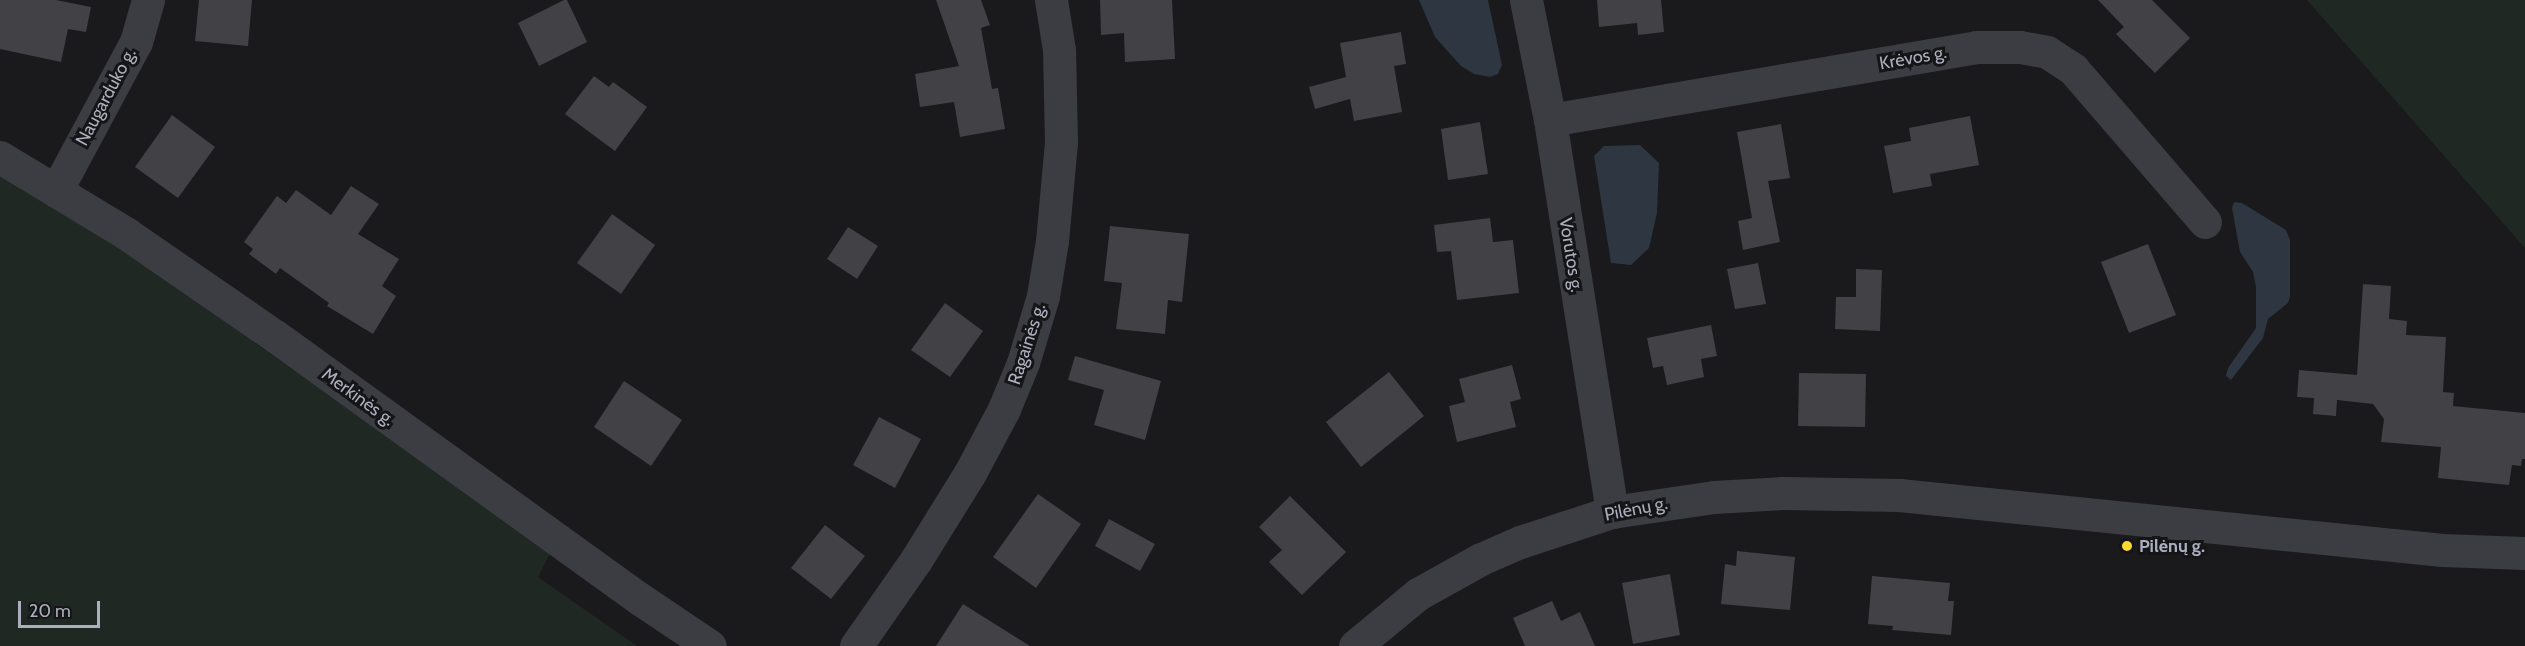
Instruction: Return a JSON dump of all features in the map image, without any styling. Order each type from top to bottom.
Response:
[{"type":"street","name":"Naugarduko g.","points":[[56,191],[136,42],[148,0]]},
{"type":"street","name":"Ragainės g.","points":[[856,646],[916,560],[970,473],[1004,409],[1023,363],[1043,296],[1052,241],[1061,143],[1059,50],[1051,0]]},
{"type":"street","name":"Vorutos g.","points":[[1526,0],[1550,120],[1612,512]]},
{"type":"street","name":"Krėvos g.","points":[[1550,120],[1976,47],[2020,47],[2047,52],[2073,69],[2205,222]]},
{"type":"street","name":"Merkinės g.","points":[[0,157],[128,234],[255,322],[640,600],[710,646]]},
{"type":"street","name":"Pilėnų g.","points":[[1355,646],[1418,594],[1480,559],[1558,528],[1612,512],[1714,496],[1795,493],[1899,495],[2442,550],[2525,553]]},
{"type":"shaded area","points":[[1419,0],[1488,0],[1502,65],[1498,74],[1490,77],[1474,74],[1461,66],[1435,37]]},
{"type":"shaded area","points":[[2307,0],[2525,0],[2525,248]]},
{"type":"shaded area","points":[[1640,145],[1659,163],[1657,213],[1649,248],[1631,265],[1611,263],[1594,156],[1604,146]]},
{"type":"shaded area","points":[[0,171],[74,215],[551,552],[538,577],[637,646],[0,646]]},
{"type":"shaded area","points":[[2234,202],[2242,203],[2286,230],[2290,240],[2290,297],[2288,303],[2268,319],[2263,338],[2231,380],[2226,376],[2228,368],[2256,328],[2256,287],[2253,272],[2240,252],[2232,208]]},
{"type":"building","points":[[0,0],[56,0],[91,7],[86,32],[68,29],[61,62],[0,49]]},
{"type":"building","points":[[199,0],[252,0],[248,46],[195,41]]},
{"type":"building","points":[[567,0],[587,42],[539,66],[518,23]]},
{"type":"building","points":[[936,0],[981,0],[990,25],[981,28],[992,89],[998,88],[1005,129],[960,137],[954,102],[920,107],[915,74],[959,66]]},
{"type":"building","points":[[1100,0],[1172,0],[1175,59],[1125,62],[1124,33],[1101,35]]},
{"type":"building","points":[[1597,0],[1661,0],[1664,32],[1638,35],[1637,23],[1599,27]]},
{"type":"building","points":[[2098,0],[2152,0],[2190,38],[2155,73],[2116,34],[2124,27]]},
{"type":"building","points":[[1401,32],[1406,64],[1394,66],[1402,112],[1354,121],[1350,99],[1315,109],[1309,87],[1346,77],[1340,43]]},
{"type":"building","points":[[594,76],[609,87],[613,82],[647,107],[615,151],[565,114]]},
{"type":"building","points":[[172,115],[215,147],[178,198],[135,167]]},
{"type":"building","points":[[1970,116],[1979,165],[1930,174],[1932,186],[1893,193],[1884,146],[1911,141],[1909,128]]},
{"type":"building","points":[[1480,122],[1488,174],[1448,180],[1441,129]]},
{"type":"building","points":[[1781,124],[1790,178],[1768,181],[1780,242],[1743,250],[1738,221],[1752,218],[1737,132]]},
{"type":"building","points":[[351,186],[379,204],[358,234],[399,259],[382,286],[396,296],[373,334],[327,306],[329,303],[280,268],[276,274],[249,254],[253,249],[244,242],[277,196],[286,203],[296,190],[331,215]]},
{"type":"building","points":[[612,214],[655,245],[621,294],[577,263]]},
{"type":"building","points":[[1490,218],[1493,242],[1513,240],[1519,293],[1457,300],[1451,251],[1437,252],[1434,225]]},
{"type":"building","points":[[1110,226],[1189,234],[1182,302],[1168,300],[1165,334],[1116,329],[1122,283],[1104,281]]},
{"type":"building","points":[[848,227],[878,246],[857,279],[827,259]]},
{"type":"building","points":[[2148,244],[2176,315],[2129,333],[2101,262]]},
{"type":"building","points":[[1758,263],[1766,304],[1735,309],[1727,269]]},
{"type":"building","points":[[1856,269],[1882,270],[1880,331],[1835,329],[1836,297],[1856,297]]},
{"type":"building","points":[[2363,284],[2391,286],[2389,319],[2407,321],[2406,335],[2446,337],[2443,392],[2454,393],[2453,406],[2525,413],[2525,459],[2522,459],[2521,466],[2512,465],[2509,485],[2438,478],[2441,447],[2381,442],[2384,419],[2373,404],[2337,400],[2336,416],[2313,414],[2314,398],[2297,397],[2299,370],[2357,375]]},
{"type":"building","points":[[945,303],[983,331],[950,377],[911,350]]},
{"type":"building","points":[[1711,325],[1717,356],[1701,359],[1704,377],[1667,385],[1663,366],[1653,368],[1647,338]]},
{"type":"building","points":[[1075,356],[1161,381],[1145,440],[1094,425],[1104,390],[1068,380]]},
{"type":"building","points":[[1512,365],[1521,399],[1510,402],[1516,427],[1457,442],[1449,406],[1465,402],[1459,379]]},
{"type":"building","points":[[1389,372],[1424,416],[1361,467],[1326,422]]},
{"type":"building","points":[[1799,373],[1866,374],[1865,427],[1798,426]]},
{"type":"building","points":[[624,381],[682,420],[651,466],[594,427]]},
{"type":"building","points":[[879,417],[921,439],[895,488],[853,465]]},
{"type":"building","points":[[1038,494],[1081,524],[1036,588],[993,557]]},
{"type":"building","points":[[1290,496],[1346,552],[1302,595],[1269,562],[1282,550],[1259,527]]},
{"type":"building","points":[[1109,519],[1155,544],[1140,571],[1095,546]]},
{"type":"building","points":[[825,525],[865,556],[831,599],[791,568]]},
{"type":"building","points":[[1737,551],[1795,557],[1790,610],[1721,604],[1725,564],[1736,566]]},
{"type":"building","points":[[1670,574],[1680,635],[1633,644],[1622,583]]},
{"type":"building","points":[[1872,576],[1950,583],[1948,601],[1954,601],[1951,635],[1892,630],[1893,626],[1868,624]]},
{"type":"building","points":[[1552,601],[1561,621],[1580,612],[1595,646],[1525,646],[1513,618]]},
{"type":"building","points":[[963,604],[1030,646],[936,646]]},
{"type":"place","name":"Pilėnų g.","points":[[2127,546]]}]
